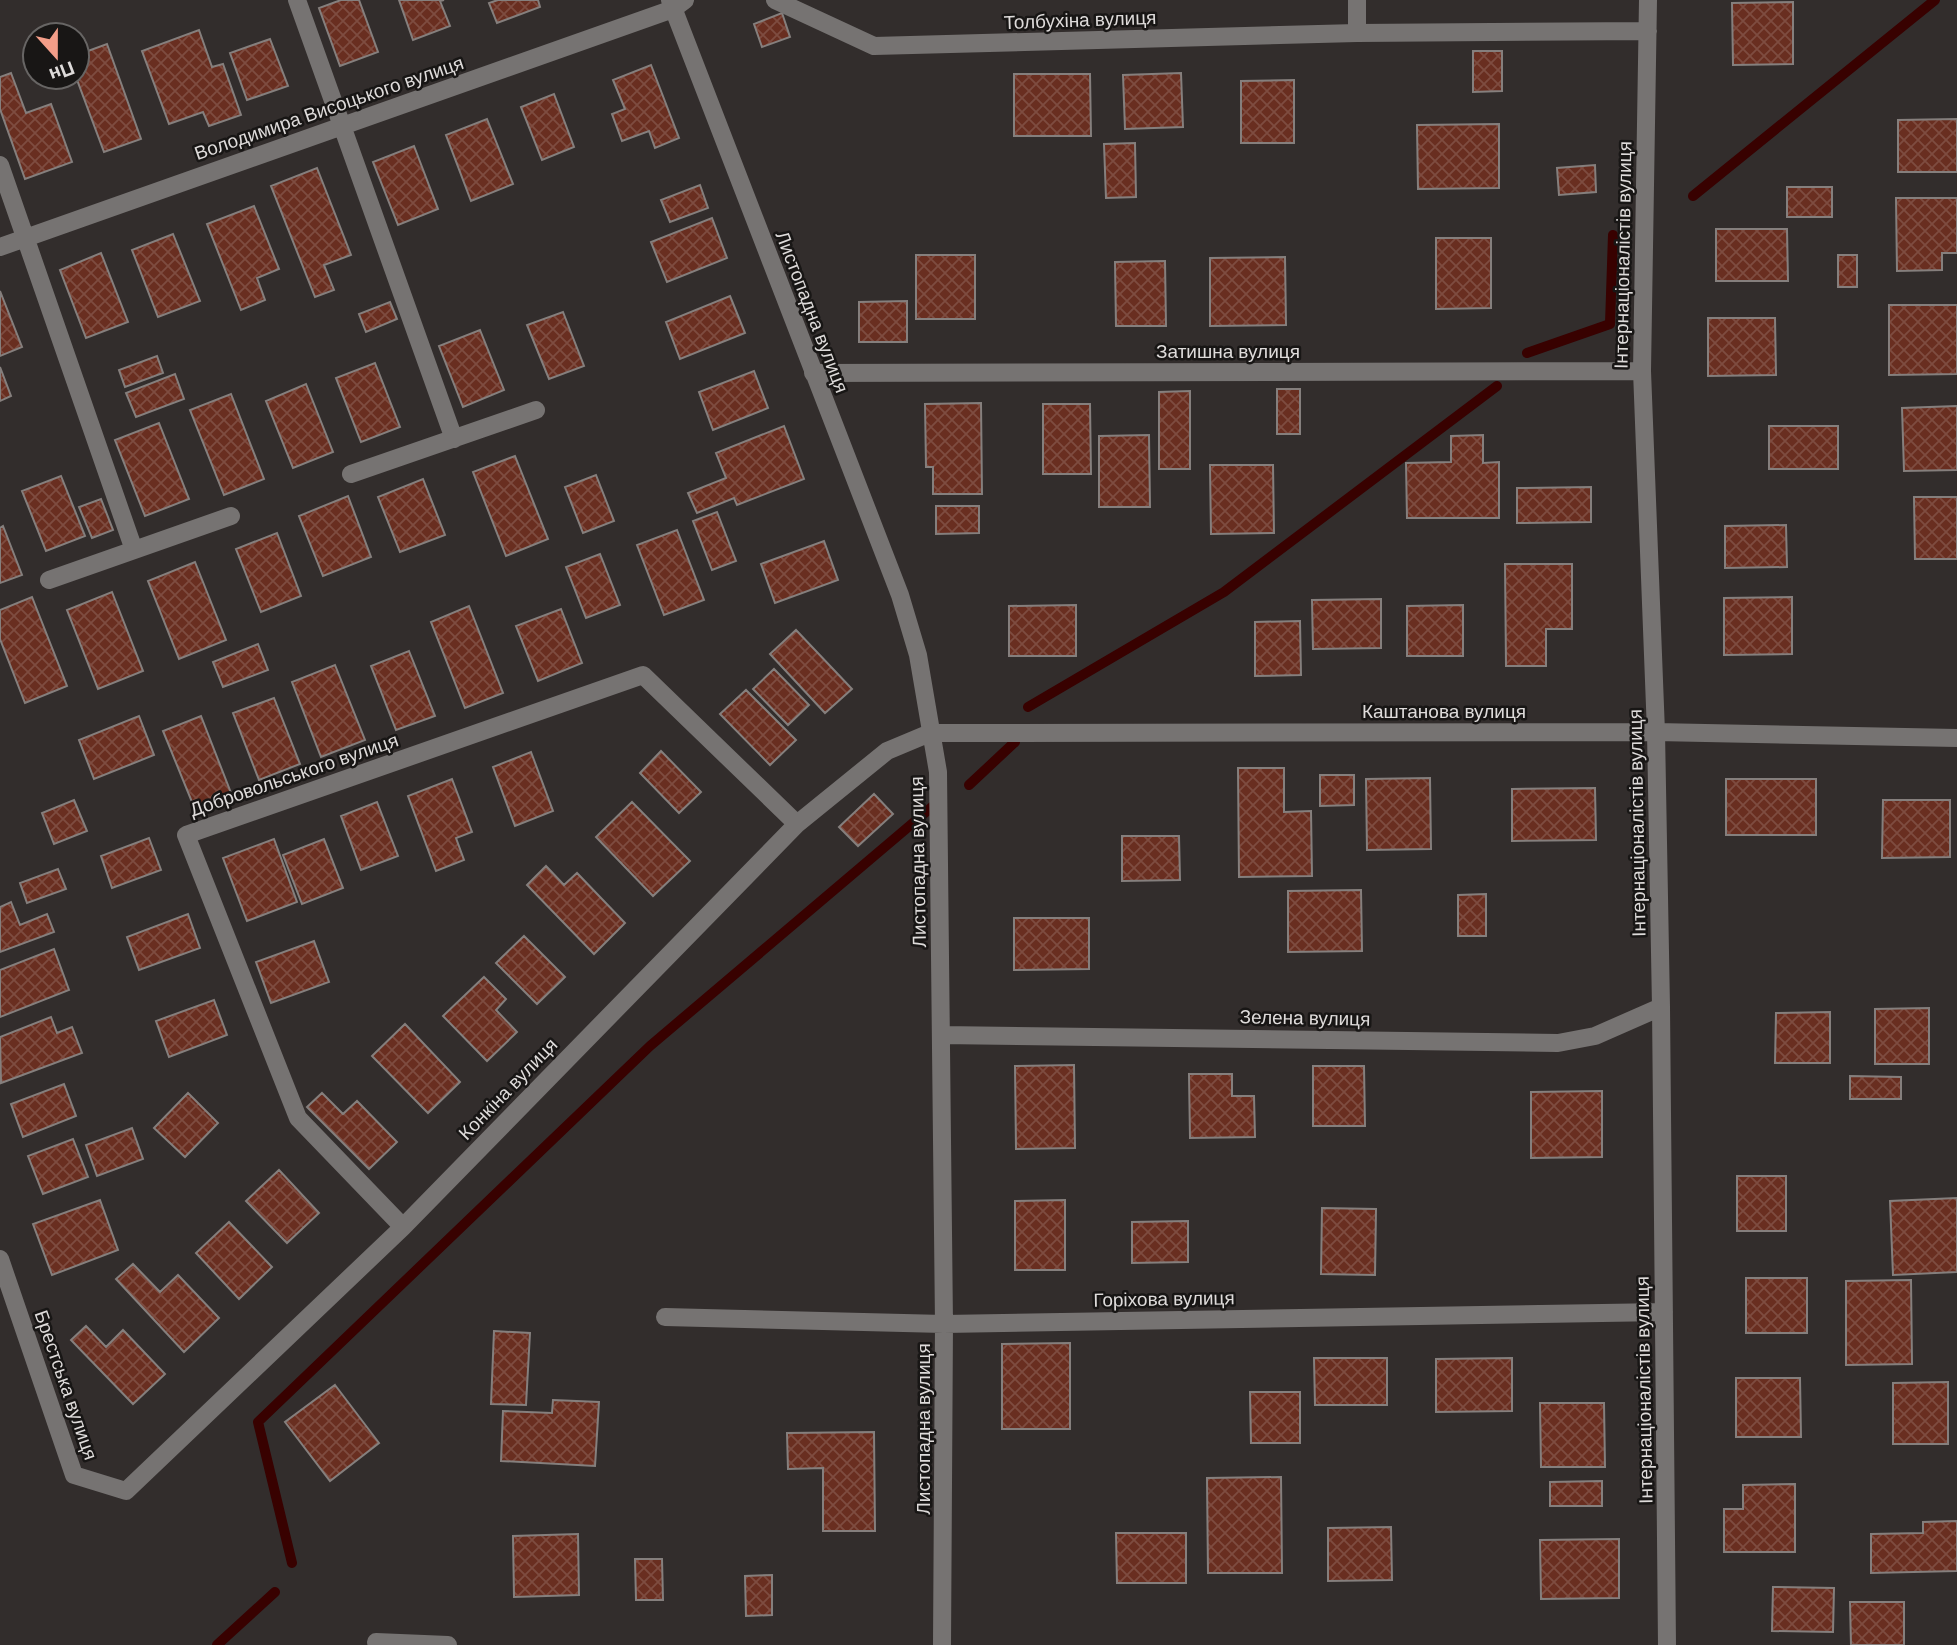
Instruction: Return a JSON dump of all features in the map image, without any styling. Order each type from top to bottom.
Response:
[{"type":"street","points":[[297,0],[454,439]]},
{"type":"street","name":"Толбухіна вулиця","points":[[775,0],[874,46],[1357,33],[1648,31]]},
{"type":"street","points":[[1357,0],[1357,33]]},
{"type":"street","name":"Інтернаціоналістів вулиця","points":[[1648,0],[1642,371],[1656,732],[1667,1645]]},
{"type":"street","name":"Володимира Висоцького вулиця","points":[[0,247],[341,127],[676,3]]},
{"type":"street","name":"Листопадна вулиця","points":[[676,3],[813,373],[900,595],[918,655],[938,772],[944,1324],[942,1645]]},
{"type":"street","points":[[0,165],[134,550]]},
{"type":"street","name":"Затишна вулиця","points":[[813,373],[1642,371]]},
{"type":"street","points":[[351,474],[536,410]]},
{"type":"street","points":[[49,580],[231,516]]},
{"type":"street","name":"Добровольського вулиця","points":[[402,1227],[298,1118],[186,835],[643,675],[797,824]]},
{"type":"street","name":"Каштанова вулиця","points":[[930,733],[1656,732],[1957,738]]},
{"type":"street","name":"Конкіна вулиця","points":[[126,1491],[402,1227],[797,824],[887,751],[930,733]]},
{"type":"street","name":"Зелена вулиця","points":[[941,1035],[1558,1043],[1595,1036],[1661,1007]]},
{"type":"street","name":"Брестська вулиця","points":[[0,1258],[74,1475],[126,1491]]},
{"type":"street","name":"Горіхова вулиця","points":[[665,1317],[944,1324],[1664,1312]]},
{"type":"street","points":[[376,1642],[447,1645]]},
{"type":"building","points":[[341,0],[359,0],[378,52],[340,66],[319,8]]},
{"type":"building","points":[[399,0],[444,0],[440,1],[450,26],[413,40]]},
{"type":"building","points":[[498,0],[538,0],[540,7],[497,23],[489,3]]},
{"type":"building","points":[[1793,2],[1793,64],[1733,65],[1732,3]]},
{"type":"building","points":[[782,13],[790,37],[762,47],[754,24]]},
{"type":"building","points":[[199,30],[212,67],[223,64],[241,115],[209,126],[203,112],[169,124],[142,51]]},
{"type":"building","points":[[270,39],[288,86],[247,100],[230,53]]},
{"type":"building","points":[[107,44],[141,139],[104,152],[81,91],[91,91],[91,50]]},
{"type":"building","points":[[1473,51],[1502,51],[1502,91],[1473,92]]},
{"type":"building","points":[[651,65],[679,138],[655,148],[649,131],[622,141],[612,114],[625,109],[613,80]]},
{"type":"building","points":[[11,73],[26,113],[51,104],[72,162],[25,179],[0,109],[0,77]]},
{"type":"building","points":[[1181,73],[1183,127],[1125,129],[1123,75]]},
{"type":"building","points":[[1014,74],[1090,74],[1091,136],[1014,136]]},
{"type":"building","points":[[1294,80],[1294,143],[1241,143],[1241,81]]},
{"type":"building","points":[[554,94],[574,147],[542,160],[521,107]]},
{"type":"building","points":[[487,119],[513,184],[471,201],[446,135]]},
{"type":"building","points":[[1957,119],[1957,172],[1898,172],[1898,120]]},
{"type":"building","points":[[1499,124],[1499,188],[1418,189],[1417,125]]},
{"type":"building","points":[[1135,143],[1136,197],[1106,198],[1104,144]]},
{"type":"building","points":[[414,146],[438,209],[398,225],[373,162]]},
{"type":"building","points":[[1595,165],[1596,192],[1559,195],[1557,168]]},
{"type":"building","points":[[317,168],[351,255],[324,265],[334,290],[315,297],[271,186]]},
{"type":"building","points":[[700,185],[708,208],[670,222],[661,200]]},
{"type":"building","points":[[1787,187],[1832,187],[1832,217],[1787,217]]},
{"type":"building","points":[[1896,198],[1957,198],[1957,253],[1942,253],[1942,270],[1897,271]]},
{"type":"building","points":[[254,206],[279,269],[257,278],[265,300],[241,310],[207,224]]},
{"type":"building","points":[[712,218],[727,258],[667,282],[651,242]]},
{"type":"building","points":[[1716,229],[1787,229],[1788,281],[1716,281]]},
{"type":"building","points":[[173,234],[200,301],[158,317],[132,250]]},
{"type":"building","points":[[1436,238],[1491,238],[1491,308],[1436,309]]},
{"type":"building","points":[[101,253],[128,322],[86,338],[60,270]]},
{"type":"building","points":[[916,255],[975,255],[975,319],[916,319]]},
{"type":"building","points":[[1838,255],[1857,255],[1857,287],[1838,287]]},
{"type":"building","points":[[1285,257],[1286,325],[1210,326],[1210,258]]},
{"type":"building","points":[[1165,261],[1166,326],[1116,326],[1115,262]]},
{"type":"building","points":[[0,291],[22,347],[0,356]]},
{"type":"building","points":[[730,296],[745,333],[680,359],[666,322]]},
{"type":"building","points":[[907,301],[907,342],[859,342],[859,302]]},
{"type":"building","points":[[390,302],[397,319],[366,332],[359,314]]},
{"type":"building","points":[[1889,305],[1957,305],[1957,374],[1889,375]]},
{"type":"building","points":[[563,312],[584,366],[549,379],[527,325]]},
{"type":"building","points":[[1708,318],[1775,318],[1776,375],[1708,376]]},
{"type":"building","points":[[480,330],[504,390],[463,407],[439,346]]},
{"type":"building","points":[[157,356],[163,373],[125,387],[119,370]]},
{"type":"building","points":[[375,363],[400,427],[361,442],[336,378]]},
{"type":"building","points":[[0,367],[11,396],[0,401]]},
{"type":"building","points":[[754,371],[768,408],[713,430],[699,392]]},
{"type":"building","points":[[175,374],[184,399],[136,417],[126,393]]},
{"type":"building","points":[[306,384],[333,452],[293,468],[266,401]]},
{"type":"building","points":[[1277,389],[1300,389],[1300,434],[1277,434]]},
{"type":"building","points":[[1190,391],[1190,469],[1159,469],[1159,392]]},
{"type":"building","points":[[231,394],[264,479],[224,495],[190,410]]},
{"type":"building","points":[[981,403],[982,494],[933,494],[933,467],[926,467],[925,404]]},
{"type":"building","points":[[1043,404],[1090,404],[1091,474],[1043,474]]},
{"type":"building","points":[[1957,406],[1957,470],[1904,471],[1902,408]]},
{"type":"building","points":[[159,423],[189,499],[145,516],[115,440]]},
{"type":"building","points":[[784,426],[804,479],[737,505],[734,498],[697,513],[688,493],[726,478],[716,453]]},
{"type":"building","points":[[1769,426],[1838,426],[1838,469],[1769,469]]},
{"type":"building","points":[[1149,435],[1150,507],[1099,507],[1099,436]]},
{"type":"building","points":[[1483,435],[1483,463],[1499,462],[1499,518],[1407,518],[1406,463],[1451,462],[1451,436]]},
{"type":"building","points":[[515,456],[548,539],[506,556],[473,472]]},
{"type":"building","points":[[1210,465],[1273,465],[1274,533],[1211,534]]},
{"type":"building","points":[[596,475],[614,521],[583,533],[565,487]]},
{"type":"building","points":[[61,476],[85,536],[46,551],[22,491]]},
{"type":"building","points":[[423,479],[445,535],[400,552],[378,497]]},
{"type":"building","points":[[1591,487],[1591,522],[1517,523],[1517,488]]},
{"type":"building","points":[[348,496],[371,557],[323,576],[299,516]]},
{"type":"building","points":[[1914,497],[1957,497],[1957,559],[1915,559]]},
{"type":"building","points":[[101,499],[113,530],[92,538],[79,507]]},
{"type":"building","points":[[936,506],[979,506],[979,533],[936,534]]},
{"type":"building","points":[[717,512],[736,561],[712,570],[693,521]]},
{"type":"building","points":[[1786,525],[1787,567],[1725,568],[1725,526]]},
{"type":"building","points":[[3,526],[22,575],[0,583],[0,528]]},
{"type":"building","points":[[677,530],[704,600],[664,615],[637,545]]},
{"type":"building","points":[[277,533],[301,596],[261,612],[236,549]]},
{"type":"building","points":[[824,541],[838,580],[775,603],[761,564]]},
{"type":"building","points":[[600,554],[620,605],[586,618],[566,567]]},
{"type":"building","points":[[195,562],[226,640],[179,659],[148,581]]},
{"type":"building","points":[[1505,564],[1572,564],[1572,629],[1546,629],[1546,666],[1506,666]]},
{"type":"building","points":[[112,592],[143,671],[98,689],[67,610]]},
{"type":"building","points":[[32,597],[67,686],[25,703],[0,639],[0,610]]},
{"type":"building","points":[[1792,597],[1792,654],[1724,655],[1724,598]]},
{"type":"building","points":[[1381,599],[1381,648],[1313,649],[1312,600]]},
{"type":"building","points":[[1076,605],[1076,656],[1009,656],[1009,606]]},
{"type":"building","points":[[1463,605],[1463,656],[1407,656],[1407,606]]},
{"type":"building","points":[[469,606],[503,693],[465,708],[431,622]]},
{"type":"building","points":[[561,609],[582,663],[538,681],[516,626]]},
{"type":"building","points":[[1300,621],[1301,675],[1255,676],[1255,622]]},
{"type":"building","points":[[796,630],[852,689],[825,713],[770,654]]},
{"type":"building","points":[[258,644],[268,670],[223,687],[213,662]]},
{"type":"building","points":[[409,651],[435,716],[396,730],[371,666]]},
{"type":"building","points":[[335,665],[365,740],[321,757],[292,682]]},
{"type":"building","points":[[774,669],[809,705],[788,725],[753,689]]},
{"type":"building","points":[[746,690],[796,740],[770,765],[720,714]]},
{"type":"building","points":[[274,698],[300,764],[259,780],[233,713]]},
{"type":"building","points":[[139,716],[154,755],[94,779],[79,740]]},
{"type":"building","points":[[201,716],[231,793],[194,807],[163,731]]},
{"type":"building","points":[[661,751],[701,792],[679,813],[640,773]]},
{"type":"building","points":[[531,752],[553,811],[515,826],[493,767]]},
{"type":"building","points":[[1238,768],[1284,768],[1284,812],[1311,811],[1312,876],[1239,877]]},
{"type":"building","points":[[1320,775],[1354,775],[1354,805],[1320,806]]},
{"type":"building","points":[[1430,778],[1431,849],[1367,850],[1366,779]]},
{"type":"building","points":[[452,779],[472,832],[456,838],[464,860],[436,871],[408,796]]},
{"type":"building","points":[[1726,779],[1816,779],[1816,835],[1726,835]]},
{"type":"building","points":[[1595,788],[1596,840],[1512,841],[1512,789]]},
{"type":"building","points":[[874,794],[893,814],[858,846],[839,827]]},
{"type":"building","points":[[74,800],[87,831],[54,844],[42,813]]},
{"type":"building","points":[[1883,800],[1950,800],[1950,857],[1882,858]]},
{"type":"building","points":[[377,802],[398,856],[361,870],[341,816]]},
{"type":"building","points":[[632,802],[690,861],[653,896],[596,837]]},
{"type":"building","points":[[1122,836],[1179,836],[1180,880],[1122,881]]},
{"type":"building","points":[[149,838],[161,870],[112,888],[101,856]]},
{"type":"building","points":[[274,839],[297,902],[247,921],[223,858]]},
{"type":"building","points":[[324,839],[343,888],[302,904],[283,855]]},
{"type":"building","points":[[546,866],[564,885],[577,873],[625,923],[594,954],[527,885]]},
{"type":"building","points":[[58,869],[66,889],[27,903],[20,883]]},
{"type":"building","points":[[1361,890],[1362,951],[1288,952],[1288,891]]},
{"type":"building","points":[[1486,894],[1486,936],[1458,936],[1458,895]]},
{"type":"building","points":[[11,902],[20,925],[47,914],[54,932],[0,952],[0,907]]},
{"type":"building","points":[[188,914],[200,948],[139,970],[127,937]]},
{"type":"building","points":[[1014,918],[1089,918],[1089,969],[1014,970]]},
{"type":"building","points":[[524,936],[565,977],[537,1004],[496,963]]},
{"type":"building","points":[[314,941],[329,982],[271,1003],[256,962]]},
{"type":"building","points":[[54,949],[69,990],[0,1017],[0,970]]},
{"type":"building","points":[[484,977],[506,999],[496,1010],[517,1032],[487,1061],[443,1016]]},
{"type":"building","points":[[214,1000],[227,1035],[169,1057],[156,1021]]},
{"type":"building","points":[[1929,1008],[1929,1064],[1875,1064],[1875,1009]]},
{"type":"building","points":[[1830,1012],[1830,1063],[1775,1063],[1776,1013]]},
{"type":"building","points":[[51,1017],[57,1033],[72,1027],[82,1053],[1,1083],[0,1037]]},
{"type":"building","points":[[405,1024],[460,1082],[428,1113],[372,1056]]},
{"type":"building","points":[[1074,1065],[1075,1148],[1016,1149],[1015,1066]]},
{"type":"building","points":[[1313,1066],[1364,1066],[1365,1126],[1313,1126]]},
{"type":"building","points":[[1189,1074],[1232,1074],[1232,1096],[1254,1096],[1255,1137],[1190,1138]]},
{"type":"building","points":[[1850,1076],[1901,1077],[1901,1099],[1850,1099]]},
{"type":"building","points":[[64,1084],[76,1116],[23,1137],[11,1104]]},
{"type":"building","points":[[1602,1091],[1602,1157],[1531,1158],[1531,1092]]},
{"type":"building","points":[[188,1093],[218,1123],[185,1157],[154,1128]]},
{"type":"building","points":[[322,1093],[343,1114],[357,1101],[397,1142],[369,1169],[307,1107]]},
{"type":"building","points":[[132,1128],[143,1159],[97,1176],[86,1145]]},
{"type":"building","points":[[73,1139],[88,1177],[43,1194],[28,1156]]},
{"type":"building","points":[[279,1170],[319,1213],[287,1243],[246,1201]]},
{"type":"building","points":[[1737,1176],[1786,1176],[1786,1231],[1737,1231]]},
{"type":"building","points":[[1957,1198],[1957,1272],[1893,1275],[1890,1201]]},
{"type":"building","points":[[100,1200],[118,1250],[52,1275],[33,1224]]},
{"type":"building","points":[[1065,1200],[1065,1270],[1015,1270],[1015,1201]]},
{"type":"building","points":[[1322,1208],[1376,1209],[1375,1275],[1321,1274]]},
{"type":"building","points":[[1188,1221],[1188,1262],[1132,1263],[1132,1222]]},
{"type":"building","points":[[229,1222],[272,1267],[239,1299],[196,1253]]},
{"type":"building","points":[[133,1264],[160,1292],[178,1275],[219,1318],[184,1352],[116,1279]]},
{"type":"building","points":[[1746,1278],[1807,1278],[1807,1333],[1746,1333]]},
{"type":"building","points":[[1911,1280],[1912,1364],[1846,1365],[1846,1281]]},
{"type":"building","points":[[86,1326],[106,1347],[123,1330],[165,1374],[133,1404],[71,1340]]},
{"type":"building","points":[[494,1331],[530,1333],[526,1405],[491,1404]]},
{"type":"building","points":[[1070,1343],[1070,1429],[1002,1429],[1002,1344]]},
{"type":"building","points":[[1314,1358],[1387,1358],[1387,1405],[1315,1405]]},
{"type":"building","points":[[1512,1358],[1512,1411],[1436,1412],[1436,1359]]},
{"type":"building","points":[[1736,1378],[1800,1378],[1801,1437],[1736,1437]]},
{"type":"building","points":[[1948,1382],[1948,1444],[1893,1444],[1893,1383]]},
{"type":"building","points":[[335,1385],[379,1443],[330,1481],[285,1422]]},
{"type":"building","points":[[1250,1392],[1300,1392],[1300,1443],[1251,1443]]},
{"type":"building","points":[[553,1400],[599,1402],[595,1466],[501,1461],[503,1411],[552,1413]]},
{"type":"building","points":[[1540,1403],[1604,1403],[1605,1467],[1541,1467]]},
{"type":"building","points":[[874,1432],[875,1531],[823,1531],[823,1468],[788,1469],[787,1433]]},
{"type":"building","points":[[1281,1477],[1282,1573],[1208,1573],[1207,1478]]},
{"type":"building","points":[[1602,1481],[1602,1506],[1550,1506],[1550,1482]]},
{"type":"building","points":[[1795,1484],[1795,1552],[1724,1552],[1724,1509],[1743,1509],[1743,1485]]},
{"type":"building","points":[[1957,1521],[1957,1571],[1871,1573],[1871,1534],[1923,1533],[1923,1522]]},
{"type":"building","points":[[1391,1527],[1392,1580],[1328,1581],[1328,1528]]},
{"type":"building","points":[[1116,1533],[1186,1533],[1186,1583],[1117,1583]]},
{"type":"building","points":[[578,1534],[579,1595],[514,1597],[513,1536]]},
{"type":"building","points":[[1619,1539],[1619,1598],[1541,1599],[1540,1540]]},
{"type":"building","points":[[635,1559],[662,1559],[663,1600],[636,1600]]},
{"type":"building","points":[[772,1575],[772,1615],[746,1616],[745,1576]]},
{"type":"building","points":[[1773,1587],[1834,1588],[1833,1632],[1772,1631]]},
{"type":"building","points":[[1850,1602],[1904,1602],[1904,1645],[1851,1645]]},
{"type":"waterway","points":[[1693,196],[1935,0]]},
{"type":"waterway","points":[[1527,353],[1610,324],[1613,235]]},
{"type":"waterway","points":[[1028,707],[1224,592],[1497,386]]},
{"type":"waterway","points":[[969,785],[1015,742]]},
{"type":"waterway","points":[[292,1563],[258,1422],[650,1046],[933,806]]},
{"type":"waterway","points":[[217,1645],[275,1592]]}]
